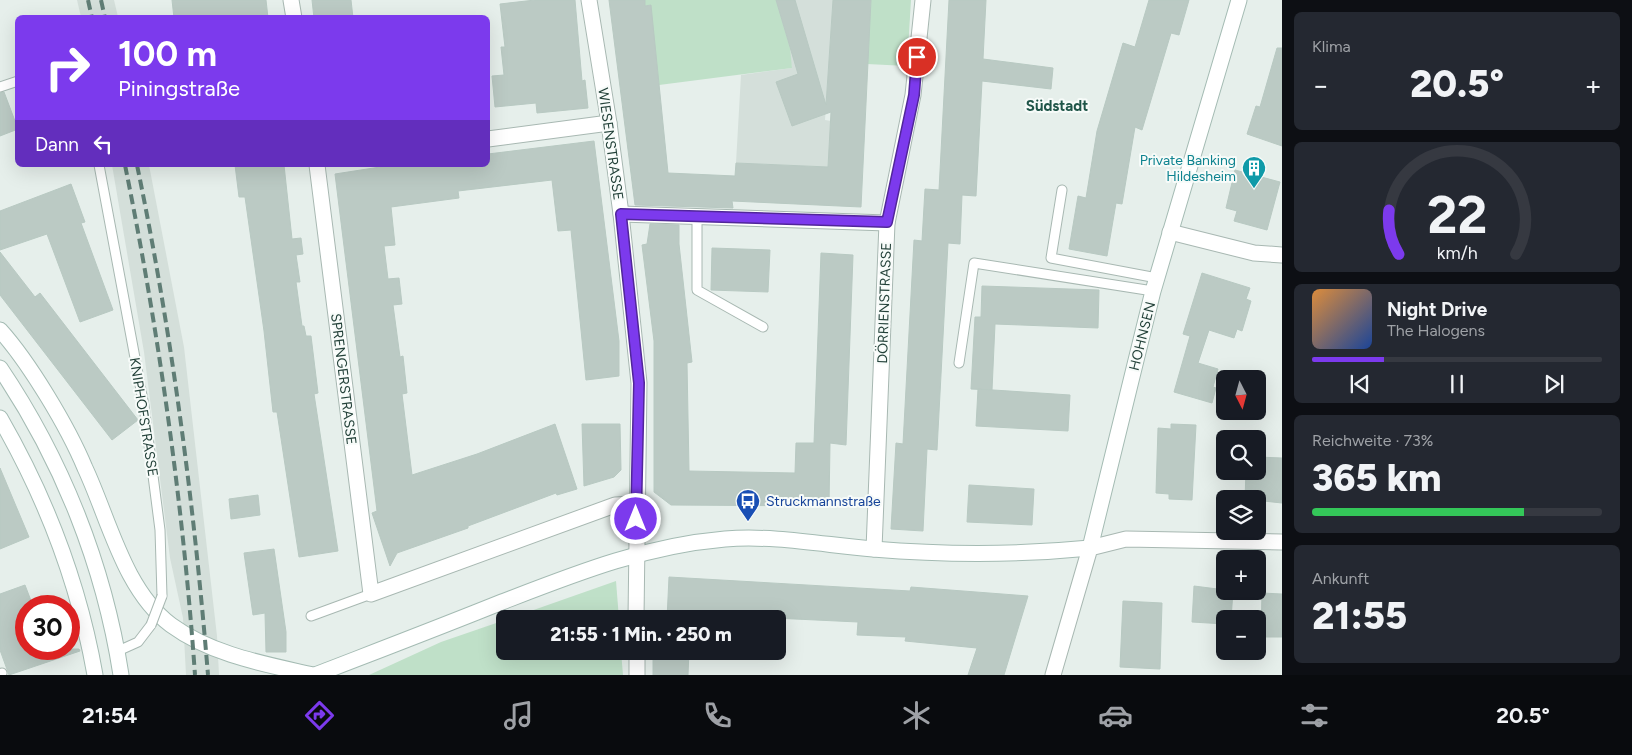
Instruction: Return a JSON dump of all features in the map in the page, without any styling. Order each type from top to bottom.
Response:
[{"type":"street","points":[[291,0],[294,15]]},
{"type":"street","name":"WIESENSTRASSE","points":[[589,0],[609,123],[621,214],[639,383],[635,553],[636,610]]},
{"type":"street","name":"DÖRRIENSTRASSE","points":[[874,549],[887,222],[914,95],[923,0]]},
{"type":"street","name":"HOHNSEN","points":[[1053,675],[1090,548],[1155,284],[1239,0]]},
{"type":"street","points":[[490,138],[609,123]]},
{"type":"street","name":"SPRENGERSTRASSE","points":[[317,167],[371,594]]},
{"type":"street","points":[[621,214],[887,222]]},
{"type":"street","points":[[1170,232],[1254,253],[1282,255]]},
{"type":"street","points":[[0,330],[28,368],[64,427],[84,465],[132,580],[152,607],[172,626],[211,646],[233,655],[314,675],[585,570],[635,553],[703,541],[741,538],[874,549],[1047,552],[1090,548],[1126,539],[1282,542]]},
{"type":"street","points":[[0,368],[44,440],[68,489],[89,545],[113,626],[121,675]]},
{"type":"street","points":[[0,418],[26,464],[52,524],[87,630],[95,675]]},
{"type":"street","points":[[371,594],[615,504],[636,504]]},
{"type":"street","points":[[636,660],[637,675]]},
{"type":"lane","points":[[0,87],[15,82]]},
{"type":"lane","name":"KNIPHOFSTRASSE","points":[[99,167],[144,406],[160,530],[162,596],[151,625],[138,642],[118,652]]},
{"type":"lane","points":[[1062,190],[1051,258],[1155,284]]},
{"type":"lane","points":[[697,216],[697,290],[763,327]]},
{"type":"lane","points":[[959,364],[974,263],[1155,284]]},
{"type":"lane","points":[[311,616],[371,594]]},
{"type":"shaded area","points":[[77,0],[114,0],[118,15],[81,15]]},
{"type":"shaded area","points":[[776,0],[833,0],[825,120],[831,121],[828,167],[736,163],[741,75],[792,68]]},
{"type":"shaded area","points":[[112,167],[149,167],[184,347],[217,636],[219,675],[186,675],[183,618],[170,558],[144,352]]},
{"type":"green space","points":[[645,0],[776,0],[790,48],[792,68],[659,85],[650,5],[645,6]]},
{"type":"green space","points":[[871,0],[911,0],[907,66],[867,64]]},
{"type":"green space","points":[[616,581],[618,610],[534,610]]},
{"type":"green space","points":[[496,623],[496,660],[622,660],[623,675],[369,675],[441,642]]},
{"type":"building","points":[[172,0],[266,0],[268,15],[174,15]]},
{"type":"building","points":[[312,0],[351,0],[353,15],[314,15]]},
{"type":"building","points":[[535,0],[575,0],[582,81],[585,80],[588,108],[537,113],[536,103],[495,107],[492,76],[504,75],[501,47],[505,47],[500,4]]},
{"type":"building","points":[[609,0],[645,0],[645,6],[651,5],[668,173],[735,176],[736,163],[828,167],[831,112],[792,126],[776,82],[798,74],[776,0],[795,0],[826,105],[833,0],[871,0],[861,207],[732,201],[733,208],[635,205]]},
{"type":"building","points":[[949,0],[986,0],[983,59],[1053,68],[1051,89],[982,81],[976,196],[962,195],[960,244],[948,243],[937,450],[927,449],[923,531],[891,529],[896,443],[903,444],[914,240],[922,241],[925,189],[939,190]]},
{"type":"building","points":[[1149,0],[1189,0],[1179,35],[1171,33],[1142,130],[1135,127],[1122,204],[1116,203],[1107,256],[1069,249],[1078,196],[1086,198],[1097,131],[1123,43],[1135,47]]},
{"type":"building","points":[[1277,48],[1282,48],[1282,146],[1247,134],[1256,106],[1260,107]]},
{"type":"building","points":[[4,92],[15,121],[15,130],[0,136],[0,93]]},
{"type":"building","points":[[594,141],[619,341],[619,376],[586,380],[571,230],[558,231],[552,180],[458,191],[459,198],[391,207],[395,245],[384,246],[388,279],[399,278],[402,304],[393,305],[400,357],[403,356],[407,393],[402,394],[412,475],[477,454],[555,424],[577,489],[557,495],[556,493],[468,526],[468,528],[397,553],[390,566],[372,513],[377,511],[335,174],[380,167],[490,167],[490,154]]},
{"type":"building","points":[[235,167],[284,167],[292,239],[301,238],[303,254],[296,255],[300,282],[296,282],[302,326],[304,326],[306,336],[311,336],[318,393],[314,394],[338,551],[299,557],[277,412],[273,412],[264,331],[245,197],[239,197]]},
{"type":"building","name":"Private Banking Hildesheim","points":[[1235,170],[1280,182],[1267,230],[1234,221],[1237,211],[1226,208]]},
{"type":"building","points":[[71,184],[85,222],[81,223],[113,310],[80,322],[47,234],[0,250],[0,211]]},
{"type":"building","points":[[650,224],[679,225],[679,244],[692,362],[687,363],[689,471],[795,473],[796,443],[814,443],[821,253],[853,255],[846,445],[830,443],[829,506],[671,505],[654,492],[654,341],[642,245],[647,244]]},
{"type":"building","points":[[712,248],[770,250],[768,292],[711,290]]},
{"type":"building","points":[[0,252],[35,297],[40,293],[138,420],[112,440],[0,295]]},
{"type":"building","points":[[1202,273],[1250,288],[1246,299],[1251,301],[1242,331],[1237,329],[1234,338],[1209,330],[1198,363],[1218,369],[1216,370],[1213,387],[1216,388],[1212,403],[1174,392],[1190,336],[1183,334]]},
{"type":"building","points":[[982,286],[1099,290],[1098,328],[995,324],[992,390],[971,389],[975,317],[981,317]]},
{"type":"building","points":[[978,389],[1070,395],[1068,431],[976,426]]},
{"type":"building","points":[[582,424],[620,424],[621,470],[614,477],[584,486]]},
{"type":"building","points":[[1171,424],[1196,425],[1192,500],[1169,499],[1169,494],[1156,493],[1158,428],[1171,429]]},
{"type":"building","points":[[1266,457],[1282,458],[1282,503],[1266,501],[1266,490],[1245,490],[1246,480],[1266,480]]},
{"type":"building","points":[[0,468],[29,537],[0,549]]},
{"type":"building","points":[[969,485],[1034,489],[1032,525],[967,522]]},
{"type":"building","points":[[258,495],[260,515],[231,519],[229,499]]},
{"type":"building","points":[[274,549],[286,632],[286,652],[266,652],[265,613],[253,615],[244,553]]},
{"type":"building","points":[[669,577],[910,591],[911,587],[1028,596],[1004,675],[968,675],[977,648],[905,641],[906,637],[857,635],[858,622],[786,619],[786,610],[667,610]]},
{"type":"building","points":[[25,585],[29,595],[15,595],[15,660],[53,660],[9,675],[0,650],[0,594]]},
{"type":"building","points":[[1194,586],[1216,589],[1216,600],[1232,600],[1232,610],[1216,610],[1216,623],[1192,622]]},
{"type":"building","points":[[1266,593],[1282,594],[1282,637],[1266,637],[1266,610],[1262,610],[1262,600],[1266,600]]},
{"type":"building","points":[[1123,601],[1162,603],[1160,669],[1120,667]]},
{"type":"building","points":[[653,660],[689,660],[688,675],[653,675]]},
{"type":"railway","points":[[88,0],[91,15]]},
{"type":"railway","points":[[101,0],[104,15]]},
{"type":"railway","points":[[125,167],[149,292],[177,483],[195,675]]},
{"type":"railway","points":[[137,167],[161,292],[189,483],[208,675]]},
{"type":"place","name":"Private Banking Hildesheim","points":[[1254,189]]},
{"type":"place","name":"Struckmannstraße","points":[[748,522]]},
{"type":"district","name":"Südstadt","points":[[1057,106]]},
{"type":"route","points":[[636,519],[639,383],[621,214],[887,222],[914,95],[917,57]]}]
